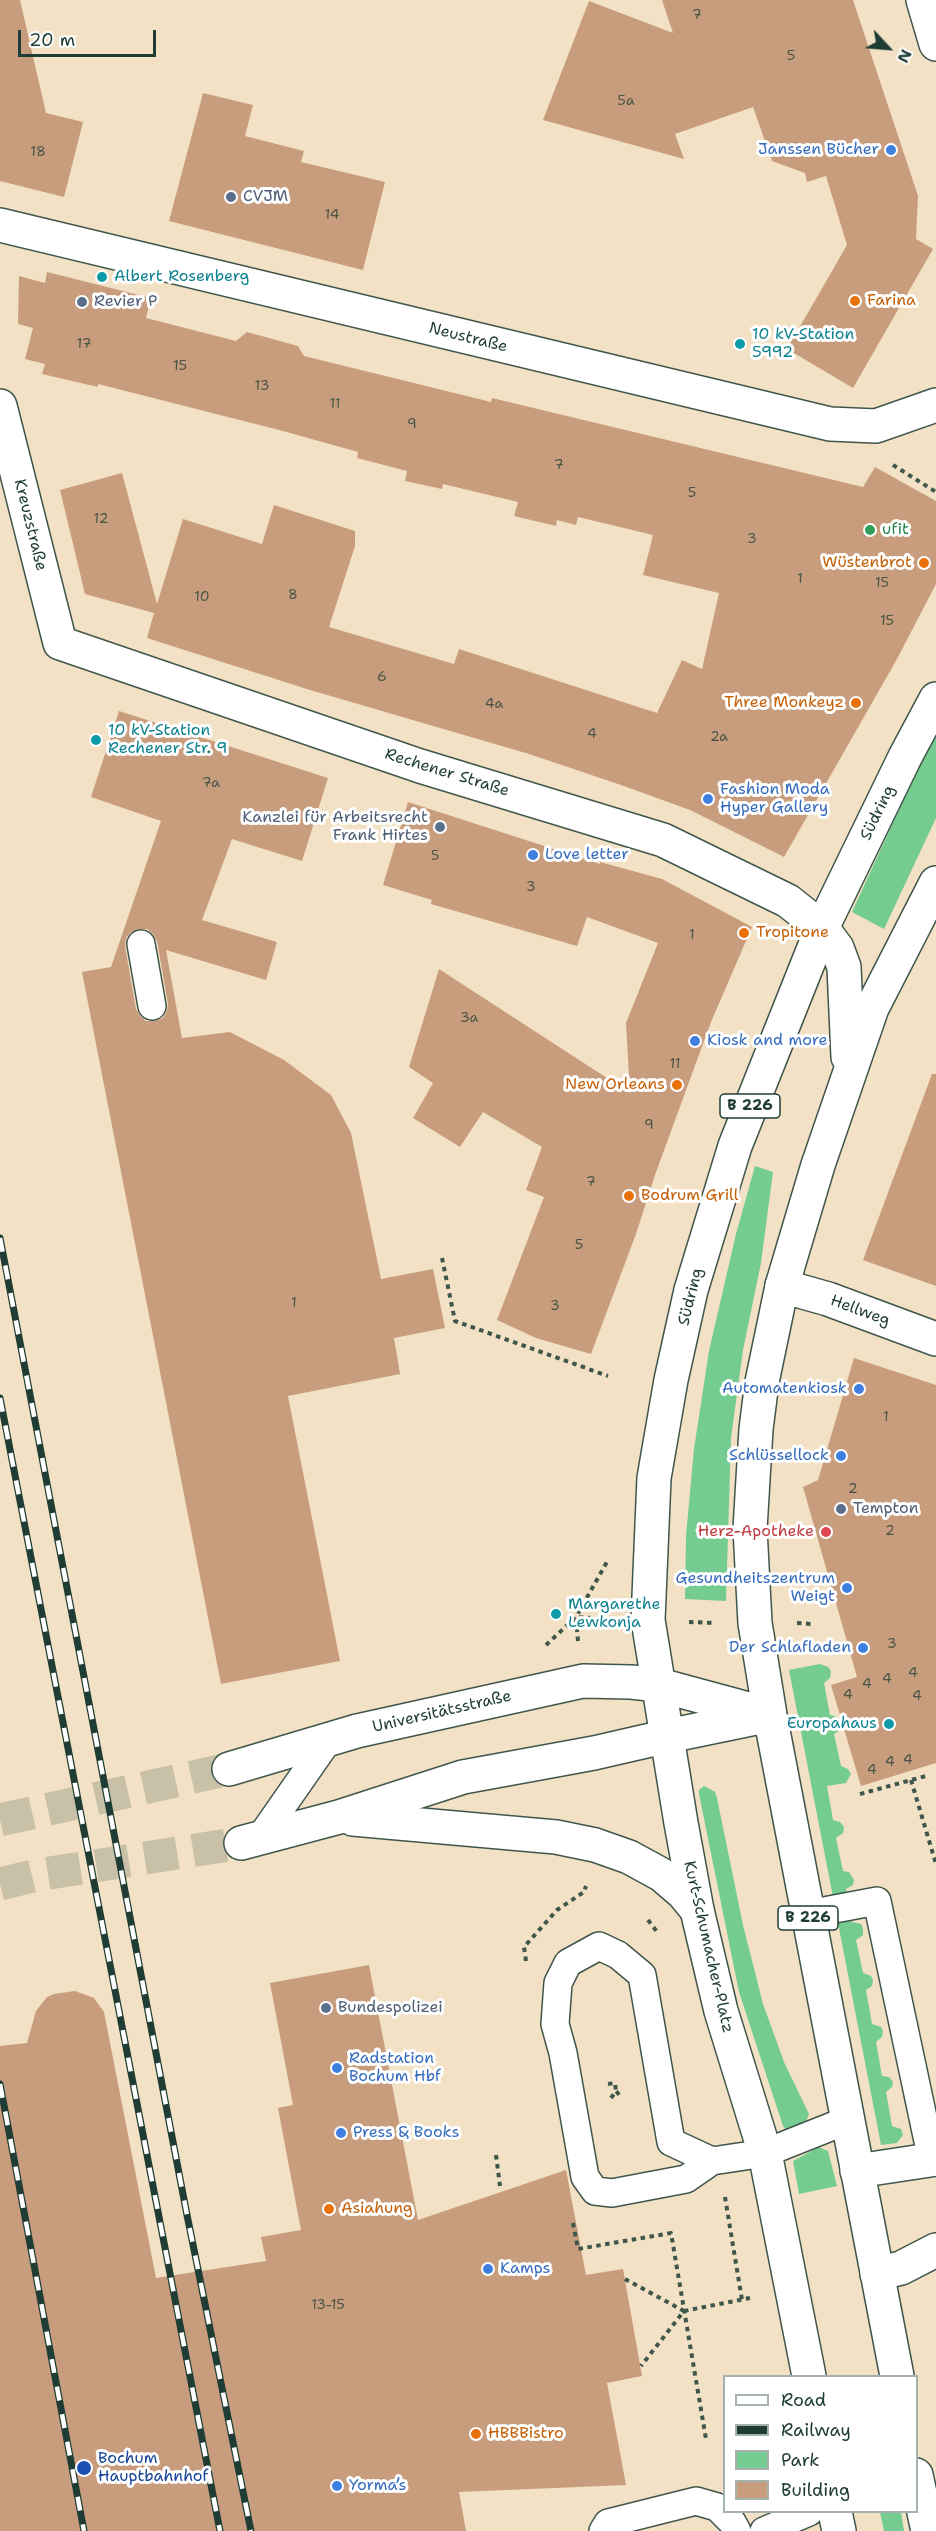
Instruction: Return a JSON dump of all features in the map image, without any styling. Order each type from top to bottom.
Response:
[{"type":"main road","points":[[923,0],[936,44]]},
{"type":"main road","name":"Neustraße","points":[[0,225],[830,424],[876,426],[936,405]]},
{"type":"main road","name":"Kreuzstraße","points":[[0,406],[60,643]]},
{"type":"main road","name":"Rechener Straße","points":[[60,643],[420,766],[663,840],[788,901],[822,928]]},
{"type":"main road","name":"Südring","points":[[659,1685],[648,1620],[654,1478],[671,1380],[692,1290],[725,1175],[752,1101],[822,928],[905,757],[936,699]]},
{"type":"main road","name":"B 226","points":[[892,2370],[877,2274],[770,1715],[755,1623],[751,1582],[750,1506],[762,1382],[782,1286],[818,1165],[877,998],[936,883]]},
{"type":"main road","points":[[822,928],[837,948],[843,967],[848,1077]]},
{"type":"main road","name":"Hellweg","points":[[782,1286],[828,1299],[936,1339]]},
{"type":"main road","name":"Universitätsstraße","points":[[229,1769],[329,1739],[420,1716],[583,1681],[659,1685]]},
{"type":"main road","points":[[659,1685],[770,1715]]},
{"type":"main road","name":"Kurt-Schumacher-Platz","points":[[659,1685],[697,1910],[721,2011],[765,2153],[809,2375]]},
{"type":"main road","points":[[251,1841],[339,1817],[463,1777],[594,1753],[770,1715]]},
{"type":"main road","points":[[339,1817],[556,1837],[595,1845],[629,1857],[662,1875],[683,1893],[697,1910]]},
{"type":"main road","points":[[857,2171],[935,2166]]},
{"type":"main road","points":[[877,2274],[901,2268],[936,2250]]},
{"type":"main road","points":[[918,2484],[928,2531]]},
{"type":"main road","points":[[835,2513],[839,2531]]},
{"type":"lane","points":[[141,944],[152,1006]]},
{"type":"lane","points":[[251,1841],[329,1739]]},
{"type":"lane","points":[[808,1914],[877,1901],[935,2166]]},
{"type":"lane","points":[[712,2162],[671,2142],[642,1974],[618,1955],[600,1946],[568,1963],[558,1983],[555,2024],[563,2053],[585,2177],[595,2191],[612,2193],[686,2180],[712,2162],[765,2153],[848,2120]]},
{"type":"lane","points":[[603,2531],[608,2523],[696,2501],[717,2507],[732,2522],[737,2531]]},
{"type":"lane","points":[[764,2531],[804,2513]]},
{"type":"path","points":[[442,1258],[455,1321],[608,1376]]},
{"type":"path","points":[[542,1650],[576,1617],[609,1557]]},
{"type":"path","points":[[576,1617],[604,1619]]},
{"type":"path","points":[[576,1617],[578,1650]]},
{"type":"path","points":[[683,1622],[725,1623]]},
{"type":"path","points":[[860,1794],[926,1776]]},
{"type":"path","points":[[911,1780],[936,1864]]},
{"type":"path","points":[[611,2098],[616,2091],[621,2097]]},
{"type":"path","points":[[496,2155],[500,2186]]},
{"type":"path","points":[[725,2195],[742,2300]]},
{"type":"path","points":[[625,2279],[684,2312]]},
{"type":"path","points":[[641,2367],[684,2312],[750,2298]]},
{"type":"green space","points":[[936,729],[936,818],[884,929],[852,912]]},
{"type":"green space","points":[[755,1166],[773,1172],[761,1263],[743,1350],[731,1438],[726,1601],[685,1599],[686,1536],[694,1449],[709,1351],[736,1234]]},
{"type":"green space","points":[[820,1664],[831,1671],[830,1678],[824,1683],[830,1715],[837,1717],[841,1722],[840,1730],[834,1734],[841,1766],[848,1769],[851,1774],[846,1783],[827,1786],[833,1820],[840,1822],[844,1827],[843,1833],[836,1838],[843,1871],[849,1872],[854,1880],[853,1885],[846,1889],[852,1922],[861,1924],[863,1929],[863,1935],[856,1940],[863,1973],[871,1976],[873,1980],[872,1986],[866,1990],[872,2024],[881,2027],[883,2031],[882,2037],[876,2042],[882,2076],[889,2077],[893,2082],[892,2087],[886,2092],[892,2126],[901,2129],[903,2135],[897,2143],[881,2145],[789,1670]]},
{"type":"green space","points":[[704,1786],[715,1792],[717,1798],[743,1925],[763,2004],[784,2062],[809,2114],[806,2122],[791,2130],[786,2130],[783,2126],[739,1992],[699,1794],[699,1790]]},
{"type":"green space","points":[[819,2147],[828,2151],[837,2186],[799,2194],[793,2161]]},
{"type":"green space","points":[[880,2513],[901,2513],[904,2531],[884,2531]]},
{"type":"building","points":[[0,0],[20,0],[46,113],[83,122],[64,197],[0,181]]},
{"type":"building","points":[[662,0],[853,0],[918,196],[916,239],[933,249],[853,388],[787,349],[847,245],[826,176],[807,182],[805,173],[772,161],[753,107],[675,134],[684,159],[543,120],[589,1],[673,33]]},
{"type":"building","points":[[203,93],[253,105],[245,136],[304,151],[301,162],[385,182],[363,270],[169,221]]},
{"type":"building","points":[[47,272],[151,298],[146,318],[236,341],[247,332],[298,346],[304,356],[491,402],[492,398],[863,487],[875,467],[936,501],[936,584],[897,659],[784,857],[690,810],[621,785],[529,754],[310,690],[147,638],[154,613],[85,594],[60,490],[122,473],[157,604],[183,519],[262,544],[274,505],[355,531],[355,546],[329,627],[454,664],[459,649],[657,713],[682,660],[702,669],[719,593],[643,575],[653,535],[578,517],[576,525],[557,520],[556,526],[514,516],[518,502],[443,484],[442,489],[405,481],[407,471],[357,458],[358,452],[98,384],[98,387],[42,374],[45,364],[25,359],[33,328],[18,324],[19,276],[45,283]]},
{"type":"building","points":[[119,711],[328,778],[302,861],[232,839],[202,920],[277,942],[266,980],[166,950],[182,1038],[230,1032],[284,1060],[331,1095],[351,1133],[381,1279],[433,1269],[445,1328],[394,1338],[400,1374],[288,1396],[340,1661],[221,1684],[82,972],[111,967],[161,821],[91,797]],"holes":[[[147,929],[157,941],[168,1004],[163,1018],[155,1021],[146,1021],[136,1009],[125,946],[126,938],[131,932]]]},
{"type":"building","points":[[408,802],[600,864],[600,862],[662,879],[752,927],[711,1022],[591,1354],[536,1338],[497,1320],[544,1197],[526,1190],[542,1147],[483,1112],[460,1147],[413,1118],[433,1083],[409,1067],[439,969],[630,1093],[626,1023],[658,943],[587,917],[577,946],[431,904],[432,900],[383,885]]},
{"type":"building","points":[[932,1074],[936,1074],[936,1286],[863,1260]]},
{"type":"building","points":[[854,1358],[936,1385],[936,1763],[861,1786],[831,1685],[857,1677],[803,1487],[818,1480]]},
{"type":"building","points":[[369,1965],[418,2220],[566,2170],[586,2275],[623,2269],[642,2376],[607,2383],[626,2485],[459,2492],[466,2531],[0,2531],[0,2046],[27,2043],[36,2011],[47,1997],[75,1991],[94,1998],[104,2012],[156,2278],[266,2261],[261,2237],[301,2230],[278,2108],[293,2105],[270,1983]]},
{"type":"tunnel","points":[[0,1820],[229,1769]]},
{"type":"tunnel","points":[[0,1884],[37,1875],[241,1843]]},
{"type":"railway","points":[[0,1238],[187,2215],[251,2531]]},
{"type":"railway","points":[[0,1398],[220,2531]]},
{"type":"railway","points":[[0,2084],[84,2531]]},
{"type":"place","name":"Janssen Bücher","points":[[891,150]]},
{"type":"place","name":"CVJM","points":[[231,197]]},
{"type":"place","name":"Albert Rosenberg","points":[[102,277]]},
{"type":"place","name":"Farina","points":[[855,301]]},
{"type":"place","name":"Revier P","points":[[82,302]]},
{"type":"place","name":"10 kV-Station 5992","points":[[740,344]]},
{"type":"place","name":"ufit","points":[[870,530]]},
{"type":"place","name":"Wüstenbrot","points":[[924,563]]},
{"type":"place","name":"Three Monkeyz","points":[[856,703]]},
{"type":"place","name":"10 kV-Station Rechener Str. 9","points":[[96,740]]},
{"type":"place","name":"Fashion Moda Hyper Gallery","points":[[708,799]]},
{"type":"place","name":"Kanzlei für Arbeitsrecht Frank Hirtes","points":[[440,827]]},
{"type":"place","name":"Love letter","points":[[533,855]]},
{"type":"place","name":"Tropitone","points":[[744,933]]},
{"type":"place","name":"Kiosk and more","points":[[695,1041]]},
{"type":"place","name":"New Orleans","points":[[677,1085]]},
{"type":"place","name":"Bodrum Grill","points":[[629,1196]]},
{"type":"place","name":"Automatenkiosk","points":[[859,1389]]},
{"type":"place","name":"Schlüssellock","points":[[841,1456]]},
{"type":"place","name":"Tempton","points":[[841,1509]]},
{"type":"place","name":"Herz-Apotheke","points":[[826,1532]]},
{"type":"place","name":"Gesundheitszentrum Weigt","points":[[847,1588]]},
{"type":"place","name":"Margarethe Lewkonja","points":[[556,1614]]},
{"type":"place","name":"Der Schlafladen","points":[[863,1648]]},
{"type":"place","name":"Europahaus","points":[[889,1724]]},
{"type":"place","name":"Bundespolizei","points":[[326,2008]]},
{"type":"place","name":"Radstation Bochum Hbf","points":[[337,2068]]},
{"type":"place","name":"Press & Books","points":[[341,2133]]},
{"type":"place","name":"Asiahung","points":[[329,2209]]},
{"type":"place","name":"Kamps","points":[[488,2269]]},
{"type":"place","name":"HBBBistro","points":[[476,2434]]},
{"type":"place","name":"Bochum Hauptbahnhof","points":[[84,2468]]},
{"type":"place","name":"Yorma’s","points":[[337,2486]]}]
